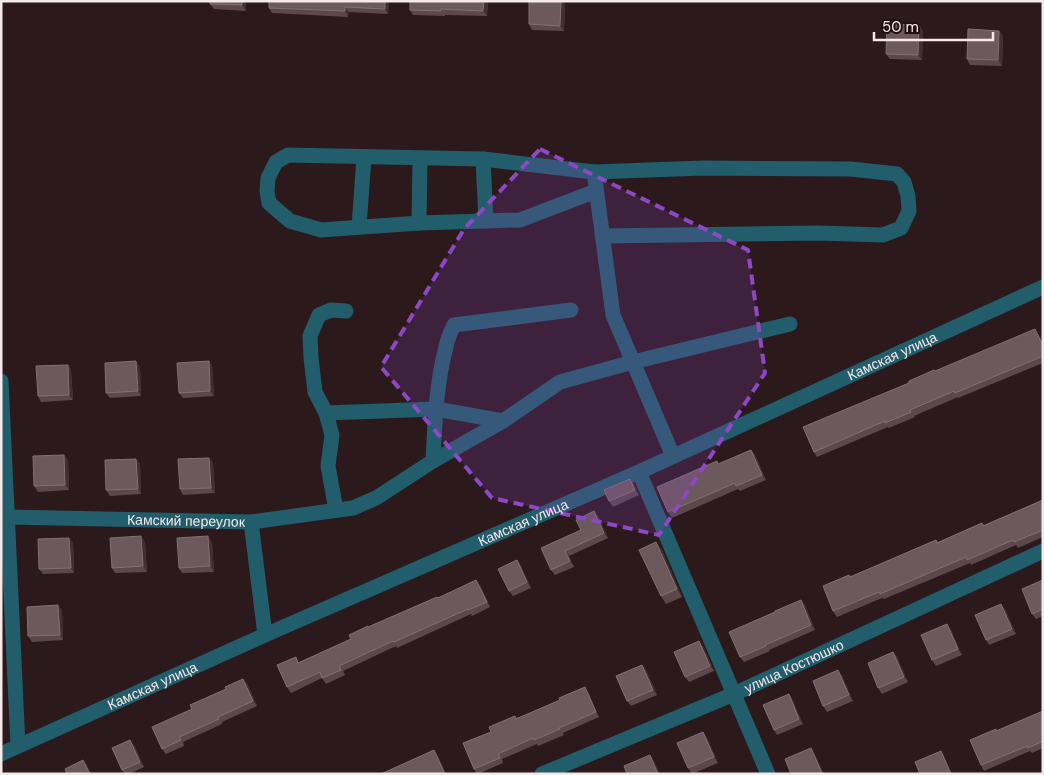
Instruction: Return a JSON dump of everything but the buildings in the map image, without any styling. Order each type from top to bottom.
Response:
[{"type":"street","points":[[596,191],[520,220],[419,223],[321,230],[290,221],[269,203],[267,190],[268,178],[276,162],[288,156],[483,159],[594,172],[702,168],[851,169],[897,174],[904,182],[908,196],[909,211],[900,228],[883,235],[818,233],[602,236]]},
{"type":"street","points":[[359,228],[364,157]]},
{"type":"street","points":[[419,223],[420,158]]},
{"type":"street","points":[[483,159],[486,221]]},
{"type":"street","points":[[594,172],[613,316],[673,456]]},
{"type":"street","name":"Камская улица","points":[[1,754],[265,635],[639,472],[1042,288]]},
{"type":"street","points":[[336,510],[328,466],[332,434],[326,413],[314,392],[310,336],[319,315],[331,310],[346,311]]},
{"type":"street","points":[[433,461],[440,374],[446,346],[454,325],[571,310]]},
{"type":"street","points":[[251,522],[353,508],[376,498],[433,461],[503,421],[560,382],[633,362],[790,324]]},
{"type":"street","points":[[1,381],[18,746]]},
{"type":"street","points":[[326,413],[436,409],[503,421]]},
{"type":"street","points":[[639,472],[768,774]]},
{"type":"street","name":"Камский переулок","points":[[7,517],[251,522],[265,635]]},
{"type":"street","name":"улица Костюшко","points":[[542,774],[734,694],[1043,551]]},
{"type":"highlighted area","points":[[540,149],[748,250],[765,373],[659,535],[492,498],[381,367],[464,229]]}]
